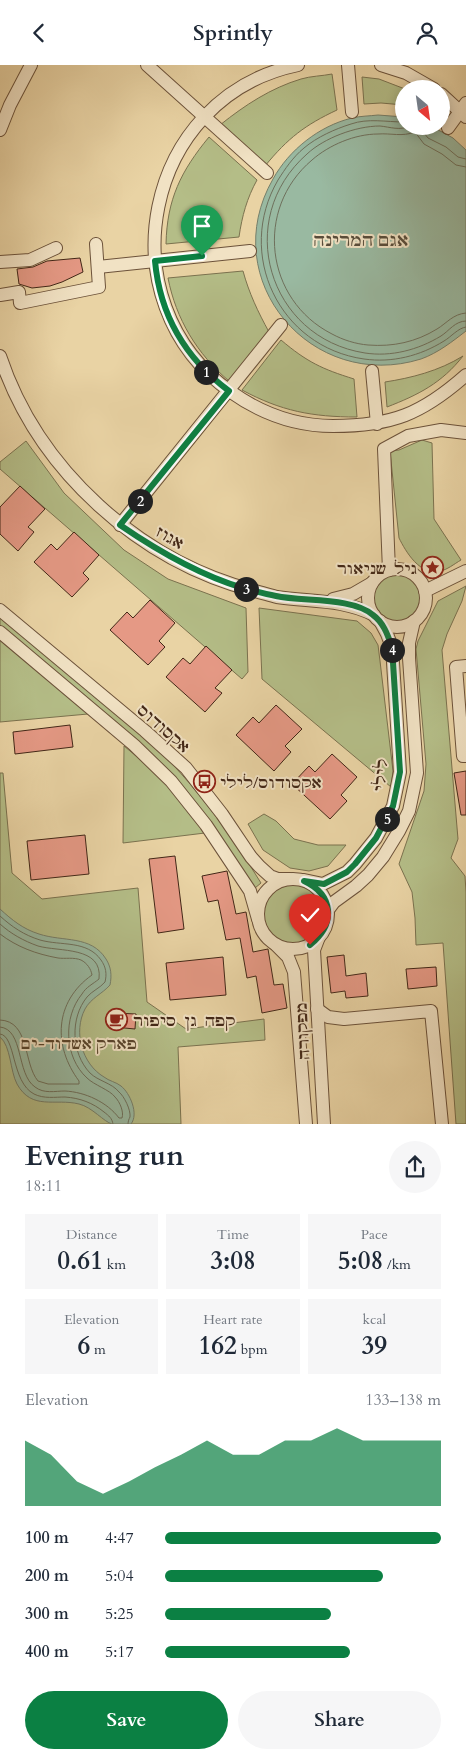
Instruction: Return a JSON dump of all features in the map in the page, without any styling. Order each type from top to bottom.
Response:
[{"type":"street","points":[[147,65],[267,173]]},
{"type":"street","points":[[298,65],[286,67],[263,76],[241,87],[221,101],[188,136],[176,156],[158,201],[154,243],[161,297],[169,319],[189,353],[204,371],[229,391],[268,414],[302,424],[347,426],[391,421],[414,412],[435,400],[466,375]]},
{"type":"street","points":[[348,65],[352,112]]},
{"type":"street","points":[[381,65],[406,73],[418,80]]},
{"type":"street","points":[[0,130],[10,105],[30,66]]},
{"type":"street","points":[[450,101],[464,111],[450,126]]},
{"type":"street","points":[[0,295],[19,292],[20,303],[99,287],[96,244]]},
{"type":"street","points":[[0,261],[30,259],[56,247]]},
{"type":"street","points":[[71,285],[98,273],[155,261],[250,251]]},
{"type":"street","points":[[19,295],[57,288]]},
{"type":"street","points":[[120,525],[281,325]]},
{"type":"street","name":"אגוז","points":[[0,356],[17,397],[34,429],[51,453],[77,483],[120,525],[186,565],[241,587],[278,597],[323,600],[361,608],[377,618]]},
{"type":"street","points":[[372,371],[376,423]]},
{"type":"street","points":[[389,570],[384,449],[408,436],[441,430],[466,433]]},
{"type":"street","points":[[328,910],[334,902],[368,875],[383,857],[409,811],[417,773],[409,643],[414,621],[424,607],[425,591],[415,575],[406,570],[389,570],[376,577],[372,583],[368,599],[377,618],[397,627],[414,621]]},
{"type":"street","points":[[425,591],[466,571]]},
{"type":"street","name":"אגוז","points":[[323,600],[347,597],[372,583]]},
{"type":"street","name":"אקסודוס","points":[[0,610],[145,731],[186,768],[217,807],[259,866],[270,876],[278,879],[290,879]]},
{"type":"street","name":"לילי","points":[[304,881],[324,884],[347,872],[376,838],[393,806],[400,772],[392,647],[388,634],[377,618]]},
{"type":"street","name":"אקסודוס","points":[[0,632],[134,745],[171,781],[206,825],[250,891],[258,919]]},
{"type":"street","points":[[466,666],[456,667],[463,756],[466,756]]},
{"type":"street","points":[[290,879],[304,881],[320,891],[328,910],[328,920],[325,929],[310,945],[299,949],[287,949],[276,945],[261,929],[258,919],[259,908],[262,897],[274,885],[290,879]]},
{"type":"street","name":"מפקורה","points":[[319,937],[314,950],[324,1124]]},
{"type":"street","name":"מפקורה","points":[[276,945],[288,957],[294,972],[306,1124]]},
{"type":"street","points":[[317,1009],[328,1017],[344,1019],[431,1011],[442,1124]]},
{"type":"green space","points":[[332,74],[337,110],[315,121],[298,133],[265,166],[220,125],[249,104],[279,87],[305,78]]},
{"type":"green space","points":[[362,77],[379,79],[395,85],[395,104],[364,104]]},
{"type":"green space","points":[[209,137],[257,180],[245,207],[239,237],[166,244],[169,213],[177,186],[183,174]]},
{"type":"green space","points":[[243,271],[254,302],[269,332],[229,381],[207,359],[190,335],[176,308],[168,278]]},
{"type":"green space","points":[[281,340],[315,364],[354,379],[357,417],[326,416],[284,408],[242,390]]},
{"type":"green space","points":[[463,356],[438,381],[409,398],[387,407],[385,382],[425,373]]},
{"type":"green space","points":[[422,440],[432,443],[434,519],[461,560],[448,568],[433,572],[426,570],[415,562],[399,538],[390,451],[399,450]]},
{"type":"green space","points":[[26,441],[64,493],[124,550],[168,579],[246,608],[248,672],[242,679],[0,469],[0,462]]},
{"type":"green space","points":[[392,574],[402,574],[411,578],[417,584],[421,598],[417,612],[411,618],[402,622],[392,622],[383,618],[377,612],[373,603],[373,593],[377,584],[383,578]]},
{"type":"green space","points":[[466,586],[462,601],[442,650],[458,839],[451,858],[465,876],[466,892],[466,1124],[456,1124],[443,943],[416,945],[412,892],[399,864],[424,791],[426,764],[416,649],[418,641],[438,601]]},
{"type":"green space","points":[[259,608],[357,621],[371,633],[378,645],[393,771],[391,787],[262,679]]},
{"type":"green space","points":[[0,611],[161,752],[215,815],[261,883],[255,888],[238,867],[209,823],[0,628]]},
{"type":"green space","points":[[0,639],[88,714],[0,722]]},
{"type":"green space","points":[[124,746],[165,780],[205,833],[123,843]]},
{"type":"green space","name":"פארק אשדוד-ים","points":[[0,773],[3,773],[12,873],[42,899],[138,888],[147,1002],[186,1029],[264,1019],[265,1040],[178,1047],[181,1124],[0,1124]]},
{"type":"green space","points":[[264,814],[276,821],[294,839],[318,845],[346,845],[328,866],[309,871],[290,868],[263,850],[248,824]]},
{"type":"green space","points":[[293,885],[304,887],[317,898],[322,914],[320,925],[309,938],[293,943],[282,941],[269,930],[264,914],[266,903],[277,890]]},
{"type":"water","name":"אגם המרינה","points":[[362,116],[395,116],[395,135],[448,135],[466,150],[466,331],[445,347],[421,359],[381,365],[344,359],[311,344],[284,320],[266,289],[256,255],[258,217],[273,179],[287,158],[317,133],[340,122]]},
{"type":"water","points":[[0,909],[28,930],[85,943],[100,951],[106,959],[111,971],[110,985],[90,1002],[85,1009],[81,1018],[80,1037],[85,1056],[90,1064],[104,1077],[121,1086],[127,1093],[134,1109],[131,1124],[112,1124],[89,1108],[79,1104],[37,1101],[30,1098],[17,1084],[6,1046],[0,1037]]},
{"type":"building","points":[[80,258],[83,272],[62,282],[50,286],[32,288],[19,284],[17,269],[33,267],[47,261]]},
{"type":"building","points":[[20,486],[45,509],[28,527],[34,532],[18,551],[0,534],[0,507]]},
{"type":"building","points":[[74,532],[99,555],[83,573],[89,579],[72,597],[34,562],[51,544],[57,550]]},
{"type":"building","points":[[150,600],[175,623],[159,641],[165,647],[148,665],[110,630],[127,612],[133,618]]},
{"type":"building","points":[[206,646],[232,670],[215,688],[222,693],[205,712],[166,677],[183,658],[190,664]]},
{"type":"building","points":[[276,705],[302,729],[285,746],[291,752],[274,771],[236,735],[253,717],[259,723]]},
{"type":"building","points":[[70,725],[73,747],[15,754],[13,732]]},
{"type":"building","points":[[332,754],[357,777],[341,795],[347,801],[330,819],[292,784],[309,766],[315,772]]},
{"type":"building","points":[[466,771],[466,815],[461,815],[454,773]]},
{"type":"building","points":[[85,835],[89,874],[31,880],[27,841]]},
{"type":"building","points":[[175,856],[184,929],[158,933],[149,859]]},
{"type":"building","points":[[227,871],[236,914],[246,912],[253,952],[268,949],[274,985],[283,984],[287,1008],[262,1013],[256,976],[247,978],[240,938],[226,940],[218,900],[208,902],[202,876]]},
{"type":"building","points":[[344,955],[346,976],[366,973],[368,996],[346,998],[345,991],[331,993],[327,957]]},
{"type":"building","points":[[223,957],[226,995],[170,1000],[166,963]]},
{"type":"building","points":[[436,967],[437,986],[408,989],[406,969]]},
{"type":"building","points":[[115,1013],[136,1014],[135,1029],[114,1027]]},
{"type":"place","name":"גיל שניאור","points":[[433,568]]},
{"type":"place","name":"אקסודוס/לילי","points":[[204,782]]},
{"type":"place","name":"קפה גן סיפור","points":[[117,1020]]},
{"type":"route","points":[[202,256],[155,261],[156,275],[169,319],[189,353],[204,371],[229,391],[120,525],[186,565],[241,587],[278,597],[323,600],[361,608],[374,615],[380,621],[388,634],[392,647],[400,772],[393,806],[376,838],[347,872],[324,884],[304,881],[320,891],[328,910],[328,920],[325,929],[310,945]]}]
